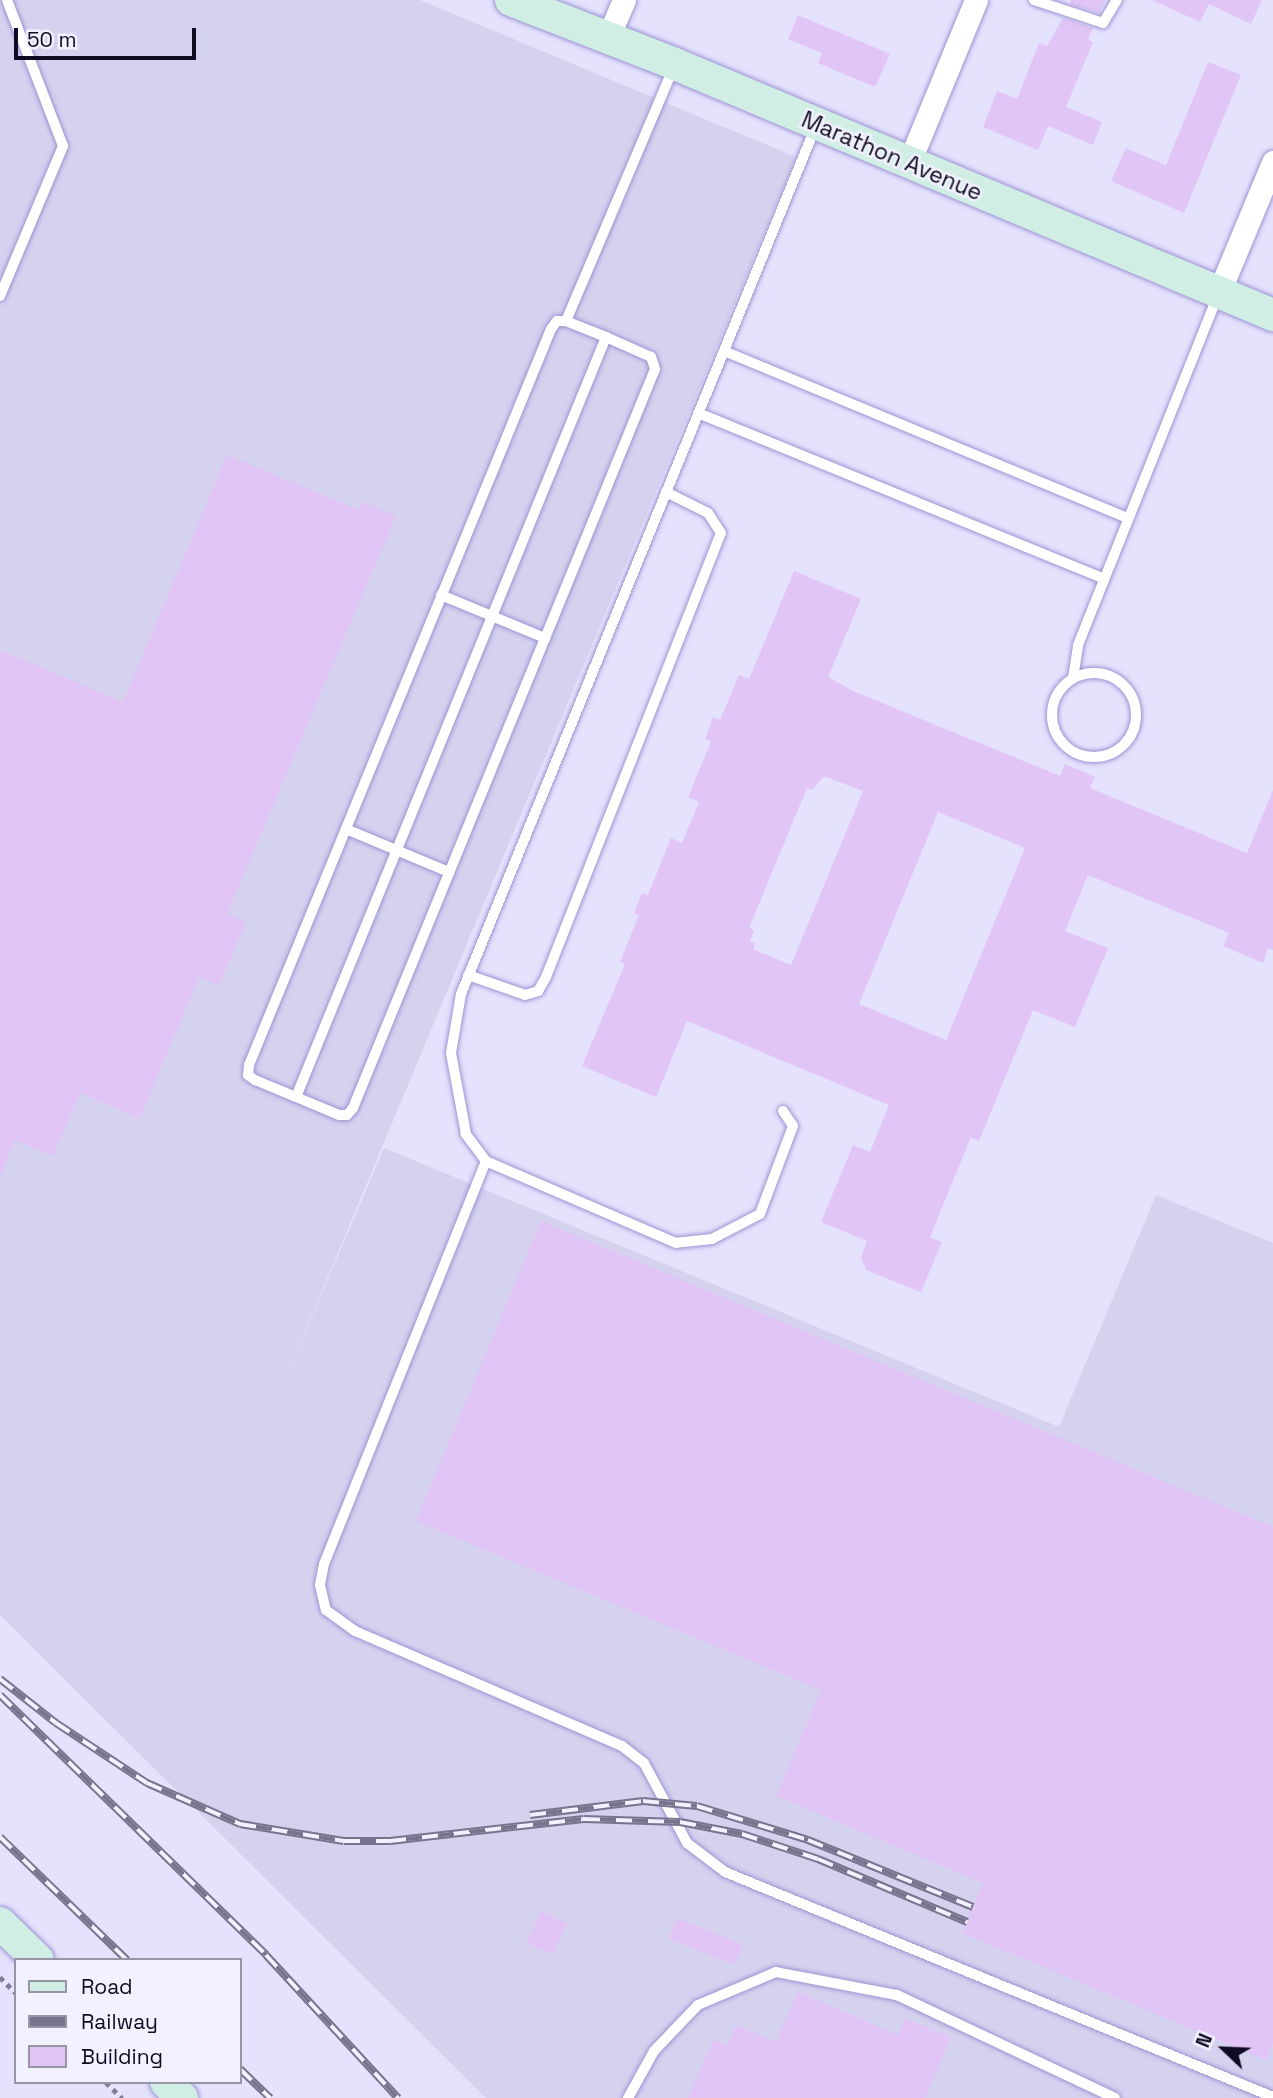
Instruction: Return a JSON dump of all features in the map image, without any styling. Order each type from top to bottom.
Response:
[{"type":"street","name":"Marathon Avenue","points":[[511,0],[675,64],[817,123],[908,165],[1273,315]]},
{"type":"street","points":[[607,39],[624,0]]},
{"type":"street","points":[[908,165],[976,0]]},
{"type":"street","points":[[1219,292],[1273,162]]},
{"type":"street","points":[[0,1923],[36,1958]]},
{"type":"street","points":[[168,2084],[182,2098]]},
{"type":"lane","points":[[0,296],[63,146],[7,0]]},
{"type":"lane","points":[[1034,0],[1103,23],[1117,0]]},
{"type":"lane","points":[[566,321],[675,64]]},
{"type":"lane","points":[[783,1111],[793,1126],[760,1214],[712,1239],[676,1243],[486,1161],[466,1134],[451,1053],[468,975],[817,123]]},
{"type":"lane","points":[[1073,678],[1086,673],[1113,676],[1132,695],[1136,723],[1123,746],[1111,754],[1097,757],[1070,750],[1054,727],[1055,699],[1073,678],[1073,658],[1219,292]]},
{"type":"lane","points":[[557,321],[566,321],[651,357],[655,369],[353,1108],[347,1115],[339,1115],[255,1080],[248,1075],[249,1065],[551,329],[557,321]]},
{"type":"lane","points":[[296,1097],[606,337]]},
{"type":"lane","points":[[724,351],[1128,518]]},
{"type":"lane","points":[[698,413],[1104,579]]},
{"type":"lane","points":[[468,975],[525,995],[538,991],[546,976],[721,533],[708,513],[666,492]]},
{"type":"lane","points":[[442,595],[545,638]]},
{"type":"lane","points":[[346,829],[449,872]]},
{"type":"lane","points":[[486,1161],[324,1564],[320,1585],[326,1610],[355,1631],[622,1746],[644,1763],[687,1843],[725,1872],[1273,2097]]},
{"type":"lane","points":[[628,2098],[654,2051],[698,2005],[776,1972],[897,1995],[1115,2098]]},
{"type":"path","points":[[0,1978],[14,1991]]},
{"type":"path","points":[[108,2084],[122,2098]]},
{"type":"shaded area","points":[[0,0],[420,0],[796,157],[283,1384],[384,1148],[1059,1427],[1156,1195],[1273,1243],[1273,2098],[486,2098],[0,1615]]},
{"type":"building","points":[[1071,0],[1105,0],[1099,13],[1070,4]]},
{"type":"building","points":[[1152,0],[1262,0],[1251,24],[1209,4],[1200,22]]},
{"type":"building","points":[[798,15],[890,54],[875,87],[818,63],[822,53],[788,39]]},
{"type":"building","points":[[1063,18],[1093,28],[1088,40],[1093,42],[1066,107],[1102,122],[1093,145],[1048,126],[1038,150],[983,127],[997,91],[1017,99],[1039,43],[1047,46]]},
{"type":"building","points":[[1208,62],[1241,75],[1184,213],[1111,181],[1126,148],[1166,165]]},
{"type":"building","points":[[227,455],[359,510],[362,502],[396,516],[227,914],[246,922],[219,985],[199,977],[140,1118],[80,1093],[53,1156],[15,1140],[0,1176],[0,650],[123,702]]},
{"type":"building","points":[[794,571],[861,599],[828,677],[853,691],[1060,776],[1065,764],[1095,777],[1090,788],[1247,853],[1273,790],[1273,950],[1268,948],[1263,963],[1223,946],[1229,933],[1088,875],[1065,931],[1108,948],[1075,1027],[1033,1010],[979,1141],[971,1137],[930,1237],[942,1242],[921,1292],[866,1270],[861,1257],[867,1241],[821,1222],[853,1145],[870,1152],[889,1105],[687,1021],[656,1097],[582,1066],[625,964],[620,962],[639,915],[634,913],[642,893],[648,895],[671,838],[682,843],[699,802],[688,797],[711,742],[705,739],[713,717],[720,720],[739,675],[749,679]],"holes":[[[824,776],[863,791],[791,965],[753,949],[755,943],[750,941],[754,930],[749,928],[807,788],[812,790]],[[938,812],[1025,848],[946,1040],[859,1004]]]},
{"type":"building","points":[[541,1221],[1273,1527],[1273,2042],[1266,2060],[962,1933],[983,1883],[776,1796],[821,1690],[416,1521]]},
{"type":"building","points":[[541,1911],[567,1923],[552,1955],[526,1943]]},
{"type":"building","points":[[677,1918],[743,1945],[735,1965],[669,1938]]},
{"type":"building","points":[[798,1992],[898,2035],[905,2018],[951,2037],[925,2098],[688,2098],[713,2040],[727,2046],[736,2025],[776,2042]]},
{"type":"railway","points":[[0,1679],[56,1723],[147,1783],[240,1824],[344,1841],[390,1841],[584,1819],[680,1822],[742,1834],[818,1859],[967,1922]]},
{"type":"railway","points":[[0,1695],[266,1955],[398,2098]]},
{"type":"railway","points":[[530,1815],[643,1801],[697,1806],[808,1840],[973,1907]]},
{"type":"railway","points":[[0,1837],[125,1958]]},
{"type":"railway","points":[[242,2071],[270,2098]]}]
